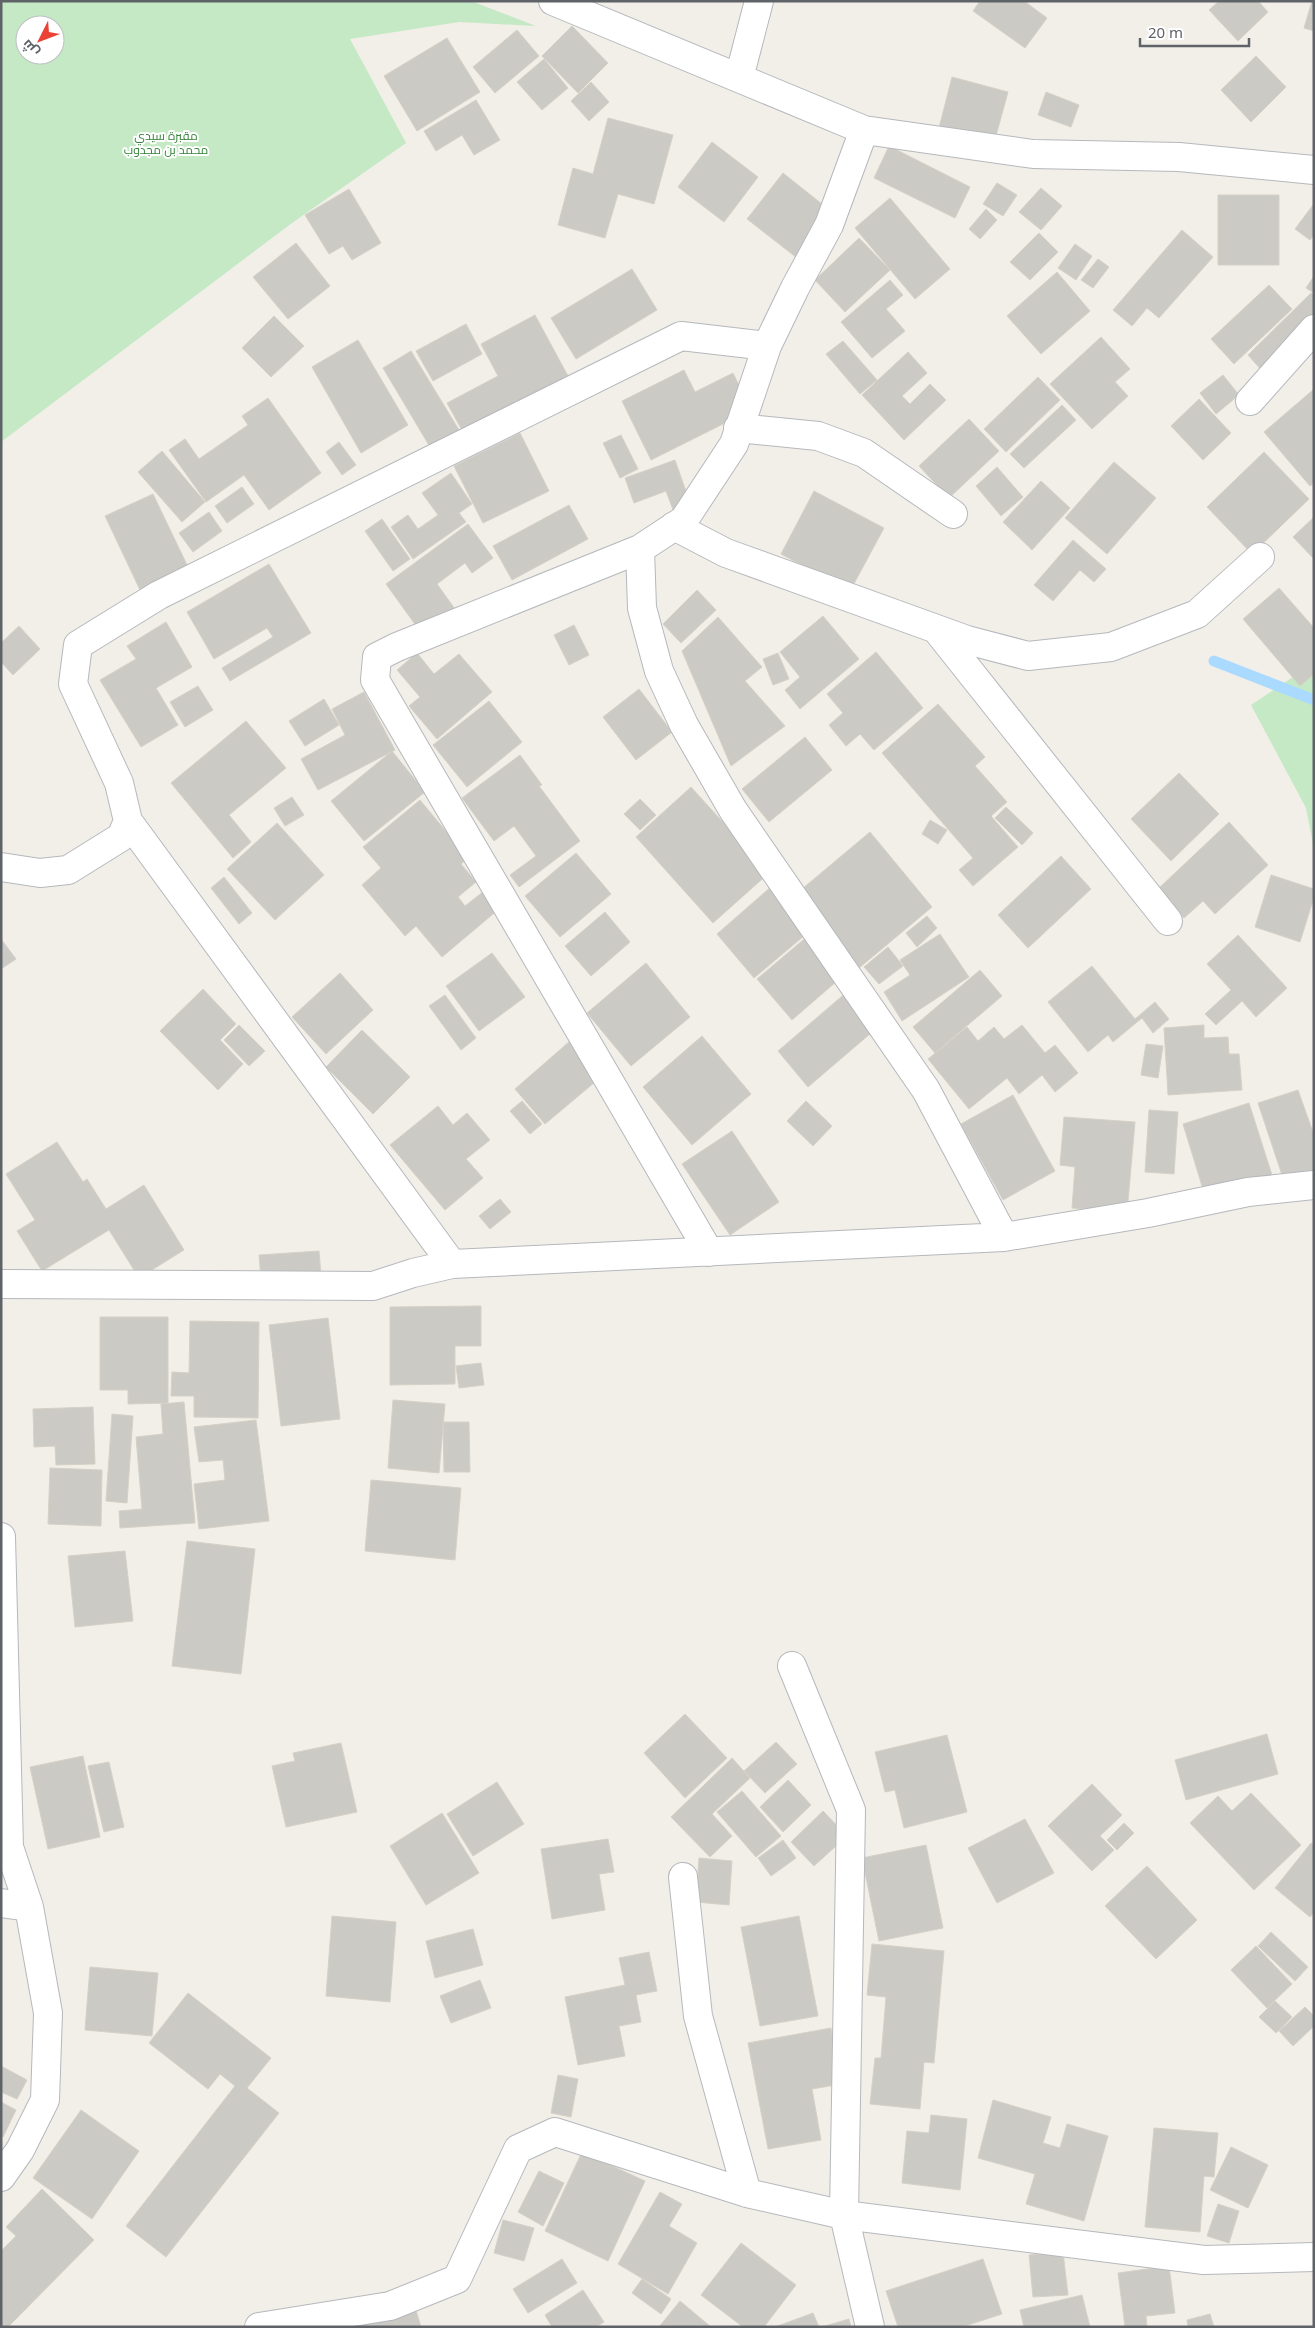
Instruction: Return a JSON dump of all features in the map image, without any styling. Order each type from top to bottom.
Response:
[{"type":"street","points":[[553,1],[864,130],[1033,154],[1179,157],[1314,170]]},
{"type":"street","points":[[739,78],[759,1]]},
{"type":"street","points":[[709,1252],[375,680],[377,657],[397,647],[640,549],[684,520],[734,444],[768,346],[795,288],[829,225],[864,130]]},
{"type":"street","points":[[1250,401],[1314,329]]},
{"type":"street","points":[[452,1264],[128,821],[119,784],[73,684],[78,645],[159,595],[681,336],[768,346]]},
{"type":"street","points":[[738,428],[818,436],[864,454],[953,514]]},
{"type":"street","points":[[674,526],[726,553],[967,640],[1028,656],[1111,647],[1197,614],[1260,557]]},
{"type":"street","points":[[640,549],[642,608],[659,671],[684,725],[733,810],[926,1090],[1004,1237]]},
{"type":"street","points":[[936,629],[1168,921]]},
{"type":"street","points":[[1,867],[40,873],[68,870],[120,837],[128,821]]},
{"type":"street","points":[[1,1284],[372,1286],[413,1273],[452,1264],[1004,1237],[1148,1213],[1248,1192],[1314,1185]]},
{"type":"street","points":[[1,1537],[10,1847],[29,1907],[48,2013],[45,2100],[20,2150],[1,2177]]},
{"type":"street","points":[[792,1666],[851,1810],[844,2215],[870,2327]]},
{"type":"street","points":[[683,1877],[698,2016],[747,2193]]},
{"type":"street","points":[[1,1903],[29,1907]]},
{"type":"street","points":[[259,2327],[390,2306],[457,2279],[518,2149],[555,2132],[747,2193],[844,2215],[1204,2260],[1313,2253]]},
{"type":"green space","name":"مقبرة سيدي محمد بن مجدوب","points":[[1,1],[471,1],[536,26],[459,22],[350,39],[406,143],[292,223],[1,442]]},
{"type":"green space","points":[[1314,663],[1314,849],[1306,808],[1251,705]]},
{"type":"building","points":[[980,1],[1024,1],[1047,18],[1025,48],[973,11]]},
{"type":"building","points":[[1219,1],[1258,1],[1268,12],[1238,41],[1209,10]]},
{"type":"building","points":[[1312,1],[1314,1],[1314,31],[1304,28]]},
{"type":"building","points":[[572,26],[608,63],[578,93],[542,56]]},
{"type":"building","points":[[517,30],[539,56],[495,93],[473,67]]},
{"type":"building","points":[[447,38],[480,92],[417,131],[384,76]]},
{"type":"building","points":[[1256,56],[1286,87],[1251,122],[1221,90]]},
{"type":"building","points":[[544,59],[568,88],[542,110],[517,82]]},
{"type":"building","points":[[952,77],[1008,92],[994,143],[939,128]]},
{"type":"building","points":[[591,82],[609,102],[589,121],[571,101]]},
{"type":"building","points":[[1046,92],[1079,105],[1071,127],[1038,115]]},
{"type":"building","points":[[476,100],[500,140],[474,155],[462,135],[436,151],[424,131]]},
{"type":"building","points":[[608,118],[673,135],[654,204],[618,194],[605,238],[558,225],[573,168],[593,174]]},
{"type":"building","points":[[712,142],[758,177],[724,222],[678,187]]},
{"type":"building","points":[[889,146],[970,187],[955,218],[874,178]]},
{"type":"building","points":[[783,173],[832,212],[797,258],[747,219]]},
{"type":"building","points":[[997,183],[1017,195],[1003,216],[983,204]]},
{"type":"building","points":[[1041,188],[1062,206],[1041,230],[1019,212]]},
{"type":"building","points":[[349,189],[381,243],[352,260],[343,246],[329,254],[305,215]]},
{"type":"building","points":[[1218,195],[1279,195],[1279,265],[1218,265]]},
{"type":"building","points":[[890,198],[950,269],[915,299],[855,228]]},
{"type":"building","points":[[1313,205],[1314,235],[1310,240],[1295,229]]},
{"type":"building","points":[[986,209],[997,220],[980,239],[969,229]]},
{"type":"building","points":[[1182,230],[1213,257],[1159,318],[1147,308],[1132,326],[1113,310]]},
{"type":"building","points":[[1039,233],[1058,252],[1030,280],[1010,262]]},
{"type":"building","points":[[859,238],[890,270],[845,312],[815,280]]},
{"type":"building","points":[[296,243],[330,286],[288,319],[253,277]]},
{"type":"building","points":[[1075,244],[1092,256],[1076,280],[1058,268]]},
{"type":"building","points":[[1098,259],[1109,267],[1093,288],[1081,280]]},
{"type":"building","points":[[632,269],[657,310],[576,359],[551,318]]},
{"type":"building","points":[[1057,272],[1090,311],[1041,354],[1007,316]]},
{"type":"building","points":[[1314,276],[1314,293],[1306,288]]},
{"type":"building","points":[[890,280],[903,295],[886,309],[905,331],[872,358],[841,322]]},
{"type":"building","points":[[1269,285],[1292,309],[1234,364],[1211,339]]},
{"type":"building","points":[[1311,293],[1314,295],[1314,325],[1264,373],[1248,355]]},
{"type":"building","points":[[535,315],[568,376],[463,432],[447,403],[498,376],[481,344]]},
{"type":"building","points":[[274,316],[304,346],[271,377],[242,348]]},
{"type":"building","points":[[466,324],[482,354],[433,381],[416,351]]},
{"type":"building","points":[[1101,337],[1130,369],[1115,382],[1128,396],[1092,429],[1050,384]]},
{"type":"building","points":[[358,340],[408,425],[361,453],[312,367]]},
{"type":"building","points":[[843,341],[877,380],[860,394],[826,354]]},
{"type":"building","points":[[411,351],[459,430],[430,447],[383,368]]},
{"type":"building","points":[[908,352],[927,373],[902,396],[910,404],[930,384],[946,400],[904,440],[862,395]]},
{"type":"building","points":[[684,370],[695,392],[733,373],[751,410],[651,460],[622,401]]},
{"type":"building","points":[[1223,375],[1239,395],[1216,414],[1200,393]]},
{"type":"building","points":[[1038,377],[1060,400],[1006,452],[984,429]]},
{"type":"building","points":[[1314,389],[1314,483],[1310,486],[1264,432]]},
{"type":"building","points":[[268,398],[321,473],[269,510],[244,475],[206,502],[169,450],[185,439],[199,459],[248,425],[242,416]]},
{"type":"building","points":[[1199,399],[1231,433],[1203,460],[1171,426]]},
{"type":"building","points":[[1062,405],[1076,420],[1024,468],[1010,454]]},
{"type":"building","points":[[969,419],[999,451],[949,498],[919,466]]},
{"type":"building","points":[[520,433],[549,491],[483,523],[454,466]]},
{"type":"building","points":[[621,435],[638,469],[620,478],[603,443]]},
{"type":"building","points":[[339,442],[356,465],[342,475],[326,452]]},
{"type":"building","points":[[162,451],[205,502],[182,522],[138,472]]},
{"type":"building","points":[[1264,452],[1309,499],[1252,554],[1207,507]]},
{"type":"building","points":[[675,460],[693,511],[676,518],[666,491],[634,503],[625,478]]},
{"type":"building","points":[[1114,462],[1156,498],[1107,554],[1065,518]]},
{"type":"building","points":[[997,467],[1023,497],[1001,516],[976,486]]},
{"type":"building","points":[[451,473],[472,504],[459,513],[466,522],[413,559],[391,527],[408,515],[418,529],[438,515],[422,493]]},
{"type":"building","points":[[1041,481],[1070,508],[1032,550],[1003,522]]},
{"type":"building","points":[[242,487],[254,504],[227,523],[215,506]]},
{"type":"building","points":[[814,491],[884,528],[850,591],[781,554]]},
{"type":"building","points":[[153,494],[189,569],[141,592],[105,516]]},
{"type":"building","points":[[569,505],[588,539],[512,580],[493,546]]},
{"type":"building","points":[[209,512],[222,531],[193,552],[179,533]]},
{"type":"building","points":[[1314,517],[1314,559],[1293,537]]},
{"type":"building","points":[[382,519],[410,559],[393,571],[365,531]]},
{"type":"building","points":[[468,524],[493,558],[472,573],[465,563],[437,584],[455,609],[422,634],[386,584]]},
{"type":"building","points":[[1073,540],[1106,569],[1094,582],[1080,570],[1053,601],[1034,585]]},
{"type":"building","points":[[269,564],[311,633],[230,681],[222,668],[273,637],[267,628],[214,659],[187,612]]},
{"type":"building","points":[[1279,588],[1314,628],[1314,674],[1300,686],[1243,619]]},
{"type":"building","points":[[697,590],[716,610],[681,643],[663,624]]},
{"type":"building","points":[[823,616],[859,659],[800,709],[785,690],[800,677],[780,652]]},
{"type":"building","points":[[718,617],[762,667],[745,681],[785,726],[731,766],[682,651]]},
{"type":"building","points":[[166,622],[192,667],[156,688],[178,725],[141,747],[100,680],[136,659],[127,646]]},
{"type":"building","points":[[574,625],[589,655],[569,665],[554,635]]},
{"type":"building","points":[[19,626],[40,649],[13,675],[1,662],[1,643]]},
{"type":"building","points":[[876,652],[923,708],[874,750],[860,734],[846,746],[829,725],[843,713],[827,694]]},
{"type":"building","points":[[417,653],[434,674],[459,654],[492,692],[437,739],[409,706],[420,697],[397,670]]},
{"type":"building","points":[[778,653],[789,679],[773,685],[763,659]]},
{"type":"building","points":[[198,686],[213,710],[185,727],[170,702]]},
{"type":"building","points":[[639,689],[672,732],[636,760],[603,717]]},
{"type":"building","points":[[364,692],[395,750],[318,790],[301,759],[345,735],[332,709]]},
{"type":"building","points":[[324,699],[339,725],[305,746],[289,721]]},
{"type":"building","points":[[489,701],[522,742],[467,787],[433,745]]},
{"type":"building","points":[[938,704],[985,757],[975,766],[1007,802],[991,816],[1018,847],[973,886],[959,870],[973,858],[882,753]]},
{"type":"building","points":[[246,721],[286,768],[229,815],[251,842],[233,858],[171,783]]},
{"type":"building","points":[[805,737],[832,770],[769,822],[742,789]]},
{"type":"building","points":[[392,751],[425,792],[364,841],[331,801]]},
{"type":"building","points":[[520,755],[542,785],[539,786],[580,841],[519,887],[510,875],[536,856],[514,826],[494,841],[462,798]]},
{"type":"building","points":[[1179,773],[1219,814],[1171,861],[1131,819]]},
{"type":"building","points":[[691,787],[769,873],[713,923],[636,837]]},
{"type":"building","points":[[292,797],[304,815],[285,826],[274,808]]},
{"type":"building","points":[[640,799],[656,815],[640,830],[624,814]]},
{"type":"building","points":[[420,800],[468,858],[461,864],[476,882],[458,897],[465,906],[484,891],[499,909],[442,957],[416,926],[405,936],[362,885],[381,868],[363,847]]},
{"type":"building","points":[[1006,807],[1033,833],[1022,845],[995,818]]},
{"type":"building","points":[[930,820],[947,830],[938,844],[922,834]]},
{"type":"building","points":[[1229,822],[1268,865],[1215,914],[1203,901],[1184,918],[1158,889]]},
{"type":"building","points":[[277,823],[324,875],[275,920],[227,869]]},
{"type":"building","points":[[870,832],[932,907],[859,968],[819,919],[823,915],[802,889]]},
{"type":"building","points":[[576,853],[611,894],[560,937],[525,896]]},
{"type":"building","points":[[1061,856],[1091,889],[1028,948],[998,915]]},
{"type":"building","points":[[1271,875],[1314,889],[1314,897],[1300,942],[1255,927]]},
{"type":"building","points":[[224,877],[252,913],[239,924],[211,888]]},
{"type":"building","points":[[773,885],[811,930],[754,978],[717,934]]},
{"type":"building","points":[[605,912],[630,942],[591,976],[565,946]]},
{"type":"building","points":[[927,916],[937,928],[917,947],[906,933]]},
{"type":"building","points":[[940,934],[969,977],[902,1021],[884,992],[910,975],[900,960]]},
{"type":"building","points":[[809,935],[844,975],[792,1020],[757,979]]},
{"type":"building","points":[[1238,935],[1287,988],[1256,1017],[1242,1001],[1216,1025],[1205,1014],[1231,990],[1207,964]]},
{"type":"building","points":[[1,939],[16,959],[1,969]]},
{"type":"building","points":[[888,947],[903,966],[879,984],[864,967]]},
{"type":"building","points":[[492,953],[525,997],[479,1031],[446,986]]},
{"type":"building","points":[[646,963],[690,1017],[631,1066],[587,1013]]},
{"type":"building","points":[[1092,966],[1135,1019],[1155,1002],[1169,1019],[1153,1033],[1142,1018],[1113,1042],[1108,1035],[1088,1052],[1048,1002]]},
{"type":"building","points":[[980,970],[1002,996],[935,1053],[913,1027]]},
{"type":"building","points":[[340,973],[373,1010],[326,1054],[292,1017]]},
{"type":"building","points":[[203,989],[236,1024],[220,1040],[243,1064],[218,1090],[160,1031]]},
{"type":"building","points":[[848,991],[878,1027],[808,1087],[778,1051]]},
{"type":"building","points":[[445,995],[476,1038],[461,1050],[429,1006]]},
{"type":"building","points":[[239,1025],[265,1051],[249,1066],[224,1040]]},
{"type":"building","points":[[1022,1025],[1045,1053],[1055,1045],[1078,1073],[1055,1092],[1042,1075],[1019,1094],[1007,1078],[969,1109],[928,1059],[967,1027],[978,1041],[994,1027],[1004,1039]]},
{"type":"building","points":[[1204,1025],[1204,1038],[1228,1037],[1229,1054],[1239,1054],[1242,1090],[1168,1095],[1164,1028]]},
{"type":"building","points":[[362,1030],[410,1077],[373,1114],[326,1067]]},
{"type":"building","points":[[702,1036],[751,1094],[692,1145],[643,1087]]},
{"type":"building","points":[[570,1041],[601,1077],[545,1124],[515,1089]]},
{"type":"building","points":[[1146,1044],[1163,1046],[1158,1078],[1141,1075]]},
{"type":"building","points":[[1298,1090],[1314,1135],[1314,1174],[1285,1184],[1258,1103]]},
{"type":"building","points":[[1013,1095],[1055,1171],[1003,1200],[961,1124]]},
{"type":"building","points":[[522,1101],[542,1124],[530,1134],[510,1111]]},
{"type":"building","points":[[806,1101],[832,1126],[813,1146],[787,1121]]},
{"type":"building","points":[[1249,1103],[1273,1178],[1206,1199],[1183,1124]]},
{"type":"building","points":[[438,1106],[453,1125],[467,1113],[490,1140],[466,1159],[483,1178],[445,1210],[390,1145]]},
{"type":"building","points":[[1149,1110],[1178,1112],[1174,1174],[1145,1172]]},
{"type":"building","points":[[1064,1117],[1135,1122],[1127,1213],[1072,1208],[1075,1167],[1060,1165]]},
{"type":"building","points":[[732,1131],[779,1202],[730,1235],[682,1164]]},
{"type":"building","points":[[57,1142],[83,1182],[87,1179],[106,1209],[144,1185],[184,1250],[139,1278],[109,1230],[42,1271],[17,1231],[35,1220],[6,1174]]},
{"type":"building","points":[[500,1199],[511,1212],[490,1229],[479,1216]]},
{"type":"building","points":[[319,1251],[321,1275],[261,1279],[259,1255]]},
{"type":"building","points":[[481,1306],[481,1346],[455,1346],[455,1384],[390,1385],[390,1307]]},
{"type":"building","points":[[100,1317],[168,1317],[168,1403],[128,1404],[128,1390],[100,1390]]},
{"type":"building","points":[[328,1318],[340,1419],[281,1426],[269,1325]]},
{"type":"building","points":[[190,1321],[259,1322],[258,1418],[194,1417],[194,1396],[171,1396],[172,1372],[189,1373]]},
{"type":"building","points":[[481,1363],[484,1385],[459,1388],[456,1366]]},
{"type":"building","points":[[393,1400],[445,1404],[439,1473],[388,1468]]},
{"type":"building","points":[[184,1402],[195,1523],[120,1528],[119,1511],[142,1509],[136,1437],[163,1434],[161,1404]]},
{"type":"building","points":[[93,1407],[95,1464],[56,1465],[55,1446],[34,1447],[33,1409]]},
{"type":"building","points":[[112,1414],[133,1416],[127,1503],[106,1501]]},
{"type":"building","points":[[256,1420],[269,1521],[199,1529],[194,1484],[225,1480],[223,1460],[199,1462],[194,1427]]},
{"type":"building","points":[[443,1422],[469,1422],[470,1472],[444,1472]]},
{"type":"building","points":[[50,1468],[102,1470],[101,1526],[48,1524]]},
{"type":"building","points":[[371,1480],[461,1488],[455,1560],[365,1551]]},
{"type":"building","points":[[187,1541],[255,1549],[241,1674],[172,1666]]},
{"type":"building","points":[[125,1551],[133,1621],[75,1627],[68,1556]]},
{"type":"building","points":[[685,1714],[727,1758],[685,1798],[644,1753]]},
{"type":"building","points":[[1267,1734],[1278,1774],[1186,1800],[1175,1760]]},
{"type":"building","points":[[947,1735],[967,1812],[904,1828],[895,1790],[885,1792],[875,1752]]},
{"type":"building","points":[[776,1742],[797,1764],[765,1793],[744,1771]]},
{"type":"building","points":[[341,1743],[357,1812],[286,1827],[272,1766],[295,1761],[293,1753]]},
{"type":"building","points":[[83,1756],[100,1837],[48,1849],[30,1767]]},
{"type":"building","points":[[732,1758],[750,1778],[712,1814],[732,1836],[710,1857],[671,1817]]},
{"type":"building","points":[[109,1762],[124,1827],[104,1832],[88,1766]]},
{"type":"building","points":[[788,1780],[811,1805],[783,1832],[760,1807]]},
{"type":"building","points":[[497,1782],[524,1824],[473,1856],[447,1814]]},
{"type":"building","points":[[1092,1784],[1122,1815],[1100,1836],[1114,1850],[1092,1871],[1048,1826]]},
{"type":"building","points":[[742,1791],[781,1836],[756,1857],[717,1812]]},
{"type":"building","points":[[1251,1793],[1301,1845],[1254,1890],[1190,1823],[1218,1796],[1232,1811]]},
{"type":"building","points":[[823,1811],[847,1836],[814,1866],[791,1842]]},
{"type":"building","points":[[442,1813],[479,1873],[426,1905],[390,1846]]},
{"type":"building","points":[[1025,1819],[1054,1873],[997,1903],[968,1848]]},
{"type":"building","points":[[1124,1823],[1134,1833],[1117,1850],[1107,1840]]},
{"type":"building","points":[[608,1839],[614,1872],[599,1874],[605,1910],[552,1919],[541,1849]]},
{"type":"building","points":[[783,1840],[796,1858],[771,1876],[758,1858]]},
{"type":"building","points":[[1311,1843],[1314,1845],[1314,1912],[1310,1917],[1275,1888]]},
{"type":"building","points":[[926,1845],[943,1928],[879,1941],[862,1858]]},
{"type":"building","points":[[699,1858],[732,1861],[729,1905],[696,1902]]},
{"type":"building","points":[[1147,1866],[1197,1920],[1156,1959],[1105,1906]]},
{"type":"building","points":[[332,1916],[396,1922],[390,2002],[326,1996]]},
{"type":"building","points":[[799,1916],[818,2016],[760,2026],[741,1927]]},
{"type":"building","points":[[473,1929],[483,1965],[435,1978],[426,1941]]},
{"type":"building","points":[[1271,1932],[1308,1967],[1295,1981],[1258,1946]]},
{"type":"building","points":[[872,1944],[944,1951],[934,2063],[924,2062],[920,2109],[870,2104],[875,2058],[881,2058],[886,1997],[867,1995]]},
{"type":"building","points":[[1256,1946],[1292,1984],[1267,2008],[1231,1970]]},
{"type":"building","points":[[649,1952],[657,1991],[636,1995],[641,2022],[619,2026],[625,2056],[578,2065],[565,1997],[625,1985],[619,1958]]},
{"type":"building","points":[[90,1967],[158,1973],[152,2036],[85,2030]]},
{"type":"building","points":[[480,1980],[491,2008],[451,2023],[440,1996]]},
{"type":"building","points":[[188,1993],[271,2058],[247,2088],[279,2113],[166,2257],[126,2226],[235,2086],[220,2074],[208,2089],[149,2043]]},
{"type":"building","points":[[1275,2001],[1292,2017],[1276,2033],[1259,2017]]},
{"type":"building","points":[[1305,2007],[1314,2016],[1314,2026],[1293,2046],[1279,2031]]},
{"type":"building","points":[[831,2028],[841,2084],[812,2089],[821,2140],[768,2149],[748,2043]]},
{"type":"building","points":[[1,2066],[27,2080],[17,2099],[1,2092]]},
{"type":"building","points":[[558,2075],[578,2079],[571,2117],[551,2113]]},
{"type":"building","points":[[993,2100],[1051,2117],[1043,2143],[1060,2148],[1067,2124],[1108,2136],[1084,2221],[1026,2204],[1035,2174],[978,2158]]},
{"type":"building","points":[[1,2102],[16,2110],[3,2137],[1,2136]]},
{"type":"building","points":[[81,2110],[139,2151],[92,2219],[33,2178]]},
{"type":"building","points":[[931,2115],[967,2119],[960,2190],[902,2183],[907,2131],[929,2133]]},
{"type":"building","points":[[1154,2128],[1218,2133],[1214,2177],[1204,2176],[1200,2232],[1145,2227]]},
{"type":"building","points":[[1231,2147],[1268,2165],[1248,2208],[1210,2190]]},
{"type":"building","points":[[582,2152],[645,2181],[608,2261],[545,2231]]},
{"type":"building","points":[[539,2171],[564,2183],[543,2226],[518,2212]]},
{"type":"building","points":[[42,2189],[94,2240],[8,2327],[1,2327],[1,2251],[16,2236],[6,2227]]},
{"type":"building","points":[[660,2192],[682,2204],[669,2226],[697,2243],[668,2294],[618,2264]]},
{"type":"building","points":[[1218,2204],[1239,2211],[1229,2243],[1207,2236]]},
{"type":"building","points":[[503,2220],[534,2228],[524,2261],[494,2253]]},
{"type":"building","points":[[741,2243],[796,2285],[764,2327],[743,2327],[701,2295]]},
{"type":"building","points":[[1063,2252],[1068,2295],[1033,2297],[1029,2255]]},
{"type":"building","points":[[562,2259],[577,2283],[528,2313],[513,2289]]},
{"type":"building","points":[[983,2259],[1002,2314],[962,2327],[898,2327],[886,2291]]},
{"type":"building","points":[[1169,2266],[1175,2313],[1146,2316],[1147,2327],[1125,2327],[1118,2273]]},
{"type":"building","points":[[642,2279],[671,2299],[661,2314],[632,2293]]},
{"type":"building","points":[[583,2290],[604,2322],[596,2327],[552,2327],[545,2315]]},
{"type":"building","points":[[1082,2295],[1090,2327],[1024,2327],[1020,2310]]},
{"type":"building","points":[[680,2301],[711,2327],[659,2327]]},
{"type":"building","points":[[415,2307],[421,2327],[358,2327],[357,2325]]},
{"type":"building","points":[[813,2313],[819,2327],[775,2327]]},
{"type":"building","points":[[1210,2314],[1214,2327],[1188,2327],[1187,2320]]},
{"type":"building","points":[[849,2319],[851,2327],[825,2326]]},
{"type":"waterway","points":[[1214,661],[1314,700]]}]
